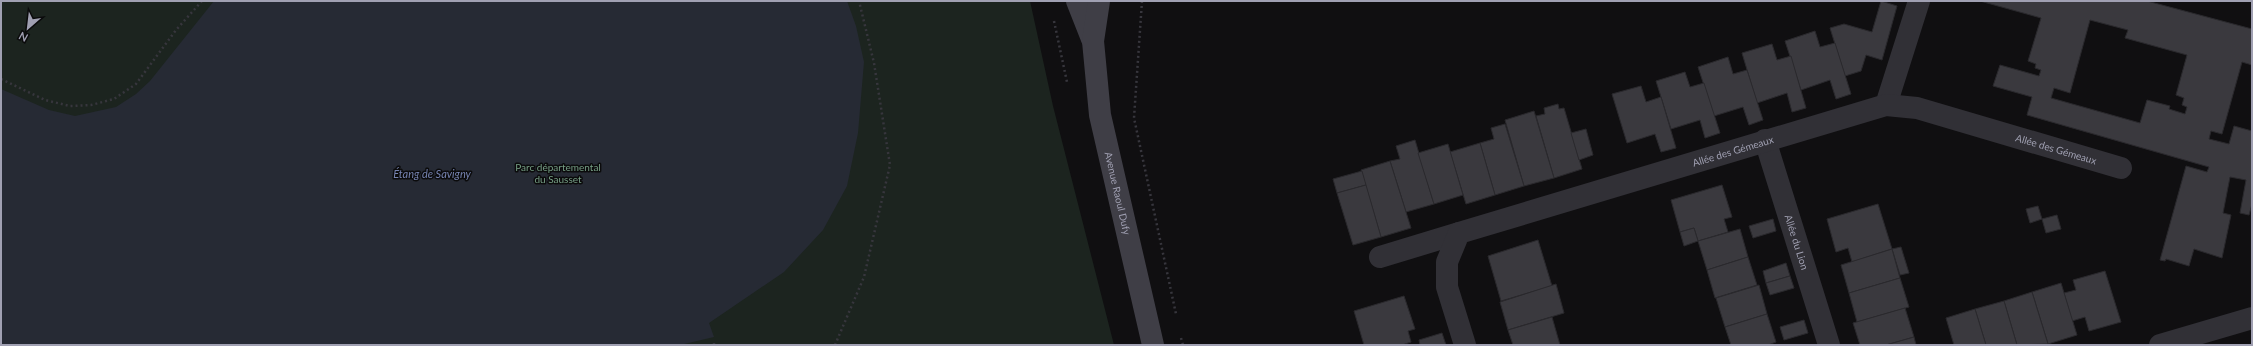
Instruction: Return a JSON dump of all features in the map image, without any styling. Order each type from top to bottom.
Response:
[{"type":"main road","name":"Avenue Raoul Dufy","points":[[1077,1],[1093,41]]},
{"type":"main road","name":"Avenue Raoul Dufy","points":[[1098,1],[1093,41],[1100,115],[1153,345]]},
{"type":"street","points":[[1886,105],[1919,1]]},
{"type":"street","name":"Allée des Gémeaux","points":[[1380,257],[1765,140],[1886,105],[1917,108],[2121,168]]},
{"type":"street","name":"Allée du Lion","points":[[1765,140],[1830,345]]},
{"type":"street","points":[[1459,233],[1447,262],[1447,287],[1466,345]]},
{"type":"street","points":[[2160,345],[2252,318]]},
{"type":"path","points":[[1,79],[45,100],[70,106],[91,105],[114,98],[136,84],[176,30],[202,1]]},
{"type":"path","points":[[835,345],[864,277],[890,165],[874,63],[859,1]]},
{"type":"path","points":[[1142,1],[1134,118],[1176,315]]},
{"type":"path","points":[[1180,330],[1183,345]]},
{"type":"green space","name":"Étang de Savigny","points":[[1,1],[1030,1],[1053,106],[1114,345],[1,345]]},
{"type":"water","name":"Étang de Savigny","points":[[214,1],[847,1],[856,26],[864,62],[858,133],[847,186],[823,230],[784,272],[709,323],[714,337],[680,345],[1,345],[1,89],[49,110],[75,116],[116,107],[136,94],[150,81]]},
{"type":"building","points":[[1881,1],[1897,6],[1882,60],[1866,55],[1861,71],[1845,76],[1830,28],[1844,24],[1872,32]]},
{"type":"building","points":[[1980,1],[2147,1],[2252,29],[2252,65],[2242,62],[2222,134],[2211,131],[2209,139],[2229,144],[2234,126],[2252,131],[2252,204],[2249,215],[2240,213],[2246,180],[2230,177],[2223,213],[2231,215],[2222,258],[2194,249],[2189,266],[2166,259],[2165,261],[2160,260],[2186,166],[2207,172],[2209,167],[2027,115],[2032,97],[1993,86],[2000,65],[2039,76],[2041,70],[2035,68],[2036,64],[2028,61],[2041,18]],"holes":[[[2090,20],[2128,30],[2125,38],[2187,55],[2176,95],[2184,98],[2182,105],[2187,107],[2185,114],[2169,109],[2170,106],[2147,100],[2140,123],[2051,98],[2054,88],[2070,93]]]},
{"type":"building","points":[[1815,31],[1820,47],[1835,43],[1851,94],[1836,99],[1830,80],[1801,90],[1785,41]]},
{"type":"building","points":[[1772,44],[1777,60],[1791,56],[1806,108],[1792,112],[1787,93],[1757,103],[1742,53]]},
{"type":"building","points":[[1728,57],[1733,74],[1747,70],[1763,120],[1749,125],[1743,107],[1714,116],[1698,67]]},
{"type":"building","points":[[1685,72],[1690,87],[1704,83],[1720,133],[1705,138],[1700,120],[1671,129],[1656,81]]},
{"type":"building","points":[[1641,86],[1646,102],[1661,97],[1676,148],[1661,152],[1655,134],[1627,143],[1612,94]]},
{"type":"building","points":[[1558,104],[1559,109],[1564,108],[1582,169],[1554,178],[1536,116],[1545,114],[1544,108]]},
{"type":"building","points":[[1534,111],[1554,178],[1524,186],[1505,120]]},
{"type":"building","points":[[1505,124],[1524,186],[1495,195],[1480,143],[1494,139],[1491,128]]},
{"type":"building","points":[[1586,129],[1593,155],[1579,160],[1571,133]]},
{"type":"building","points":[[1415,140],[1434,204],[1406,212],[1390,161],[1400,159],[1396,146]]},
{"type":"building","points":[[1480,143],[1495,195],[1466,204],[1450,152]]},
{"type":"building","points":[[1448,144],[1463,195],[1434,204],[1418,153]]},
{"type":"building","points":[[1390,161],[1411,228],[1381,237],[1361,170]]},
{"type":"building","points":[[1362,171],[1366,185],[1337,193],[1333,179]]},
{"type":"building","points":[[1366,185],[1381,237],[1353,245],[1337,193]]},
{"type":"building","points":[[1722,185],[1732,217],[1724,219],[1728,232],[1698,241],[1694,228],[1680,232],[1671,200]]},
{"type":"building","points":[[1878,204],[1892,249],[1852,262],[1848,248],[1836,252],[1827,219]]},
{"type":"building","points":[[2038,206],[2042,219],[2030,223],[2026,209]]},
{"type":"building","points":[[2057,215],[2061,229],[2046,233],[2042,219]]},
{"type":"building","points":[[1773,219],[1776,231],[1753,238],[1749,226]]},
{"type":"building","points":[[1694,228],[1698,241],[1684,246],[1680,232]]},
{"type":"building","points":[[1740,229],[1748,257],[1707,270],[1698,241]]},
{"type":"building","points":[[1538,240],[1552,286],[1501,301],[1488,256]]},
{"type":"building","points":[[1901,247],[1909,273],[1900,275],[1892,249]]},
{"type":"building","points":[[1892,249],[1900,278],[1849,293],[1841,265]]},
{"type":"building","points":[[1748,257],[1757,285],[1715,298],[1707,270]]},
{"type":"building","points":[[1786,263],[1790,276],[1766,283],[1763,271]]},
{"type":"building","points":[[2105,271],[2121,322],[2089,331],[2085,317],[2072,321],[2064,293],[2076,290],[2073,280]]},
{"type":"building","points":[[1790,276],[1794,288],[1770,295],[1766,283]]},
{"type":"building","points":[[1900,278],[1909,307],[1857,322],[1849,293]]},
{"type":"building","points":[[2061,283],[2077,335],[2048,344],[2032,292]]},
{"type":"building","points":[[1556,284],[1564,313],[1508,330],[1500,302]]},
{"type":"building","points":[[1759,285],[1767,314],[1725,327],[1716,298]]},
{"type":"building","points":[[2032,292],[2048,344],[2017,345],[2004,301]]},
{"type":"building","points":[[1404,296],[1415,329],[1408,331],[1411,342],[1402,345],[1364,345],[1354,311]]},
{"type":"building","points":[[2004,301],[2017,345],[1986,345],[1975,309]]},
{"type":"building","points":[[1905,308],[1914,337],[1886,345],[1860,345],[1853,323]]},
{"type":"building","points":[[1975,309],[1986,345],[1954,345],[1946,318]]},
{"type":"building","points":[[1767,314],[1776,342],[1768,345],[1731,345],[1725,327]]},
{"type":"building","points":[[1552,317],[1560,345],[1513,345],[1508,330]]},
{"type":"building","points":[[1804,320],[1808,333],[1784,340],[1780,327]]},
{"type":"building","points":[[1442,333],[1446,345],[1420,345],[1419,340]]},
{"type":"building","points":[[1914,337],[1916,345],[1886,345]]},
{"type":"park label","name":"Parc départemental du Sausset","points":[[558,172]]}]
